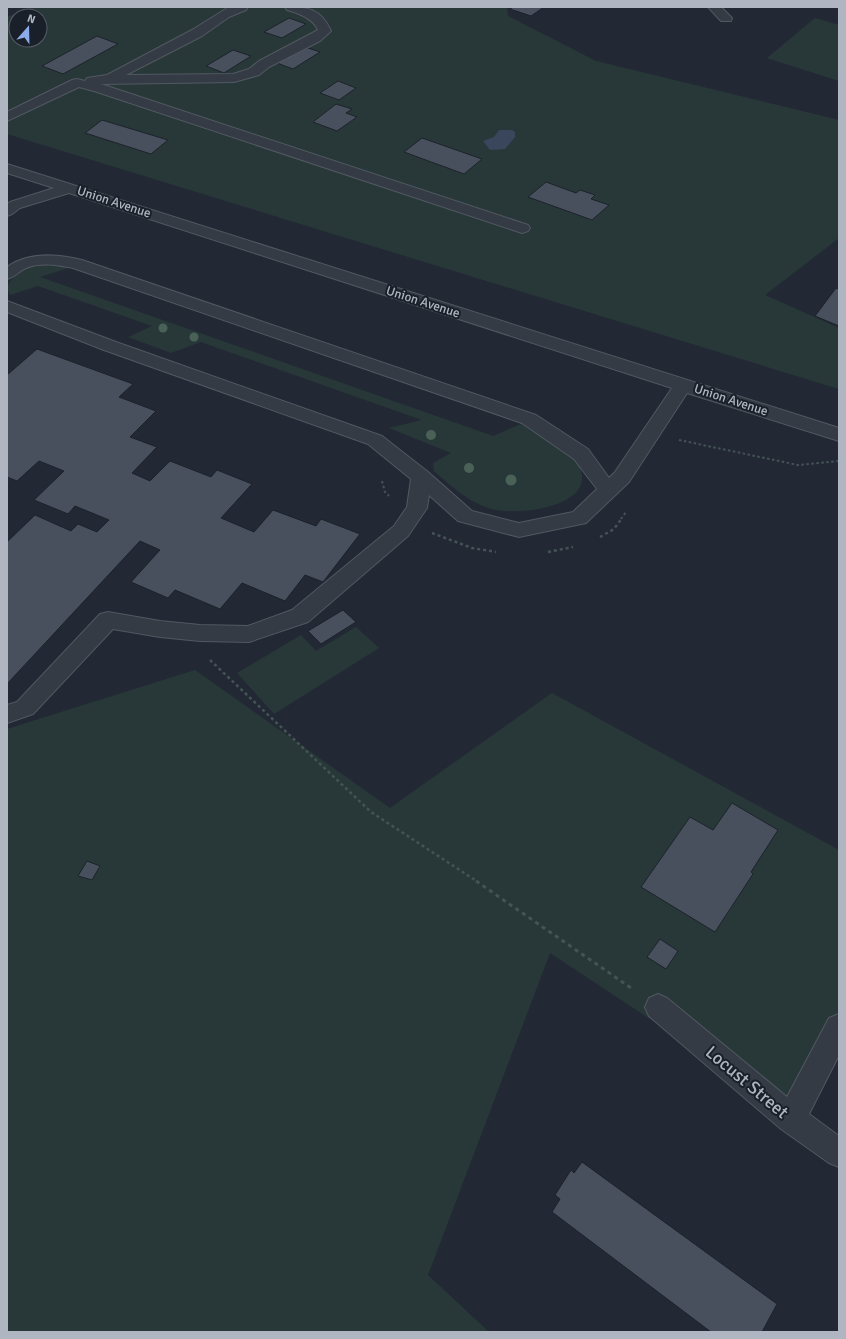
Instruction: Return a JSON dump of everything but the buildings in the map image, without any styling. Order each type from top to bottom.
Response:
[{"type":"street","points":[[107,79],[167,50],[203,29],[224,14],[242,7]]},
{"type":"street","points":[[7,118],[77,83],[107,79],[234,78],[254,72],[264,64],[315,38],[325,31],[323,24],[313,16],[291,7]]},
{"type":"street","points":[[714,7],[726,18]]},
{"type":"street","points":[[77,83],[97,87],[522,228]]},
{"type":"street","name":"Union Avenue","points":[[7,168],[839,435]]},
{"type":"street","points":[[7,211],[15,206],[70,188]]},
{"type":"street","points":[[7,274],[20,265],[46,260],[76,263],[529,419],[581,454],[608,490]]},
{"type":"street","points":[[7,306],[110,346],[375,440],[421,477],[465,516],[519,530],[580,518],[622,477],[683,385]]},
{"type":"street","points":[[7,714],[25,708],[108,620],[160,629],[200,633],[249,634],[300,616],[401,531],[417,508],[421,477]]},
{"type":"street","name":"Locust Street","points":[[658,1007],[791,1119],[839,1154]]},
{"type":"street","points":[[791,1119],[839,1027]]},
{"type":"path","points":[[200,633],[202,653],[371,812],[470,877],[658,1007]]},
{"type":"shaded area","points":[[33,7],[507,7],[508,16],[596,61],[839,120],[839,238],[765,295],[839,328],[839,389],[7,134],[7,17],[8,48],[48,48],[48,8],[30,8]]},
{"type":"shaded area","points":[[815,18],[839,25],[839,81],[767,58]]},
{"type":"shaded area","points":[[36,265],[56,265],[68,268],[40,277],[493,436],[521,424],[529,426],[576,460],[582,478],[579,489],[569,498],[539,509],[508,511],[487,508],[463,495],[434,471],[433,463],[451,453],[389,428],[422,420],[201,342],[171,353],[128,337],[152,326],[38,286],[10,295],[7,288],[12,279],[22,271]]},
{"type":"shaded area","points":[[356,627],[379,648],[274,714],[237,673],[301,635],[316,651]]},
{"type":"shaded area","points":[[195,670],[390,808],[552,693],[839,850],[839,1033],[794,1114],[550,953],[428,1275],[489,1332],[7,1332],[7,729]]},
{"type":"water","points":[[499,130],[512,130],[515,132],[515,137],[505,149],[490,150],[483,141],[494,137]]}]
